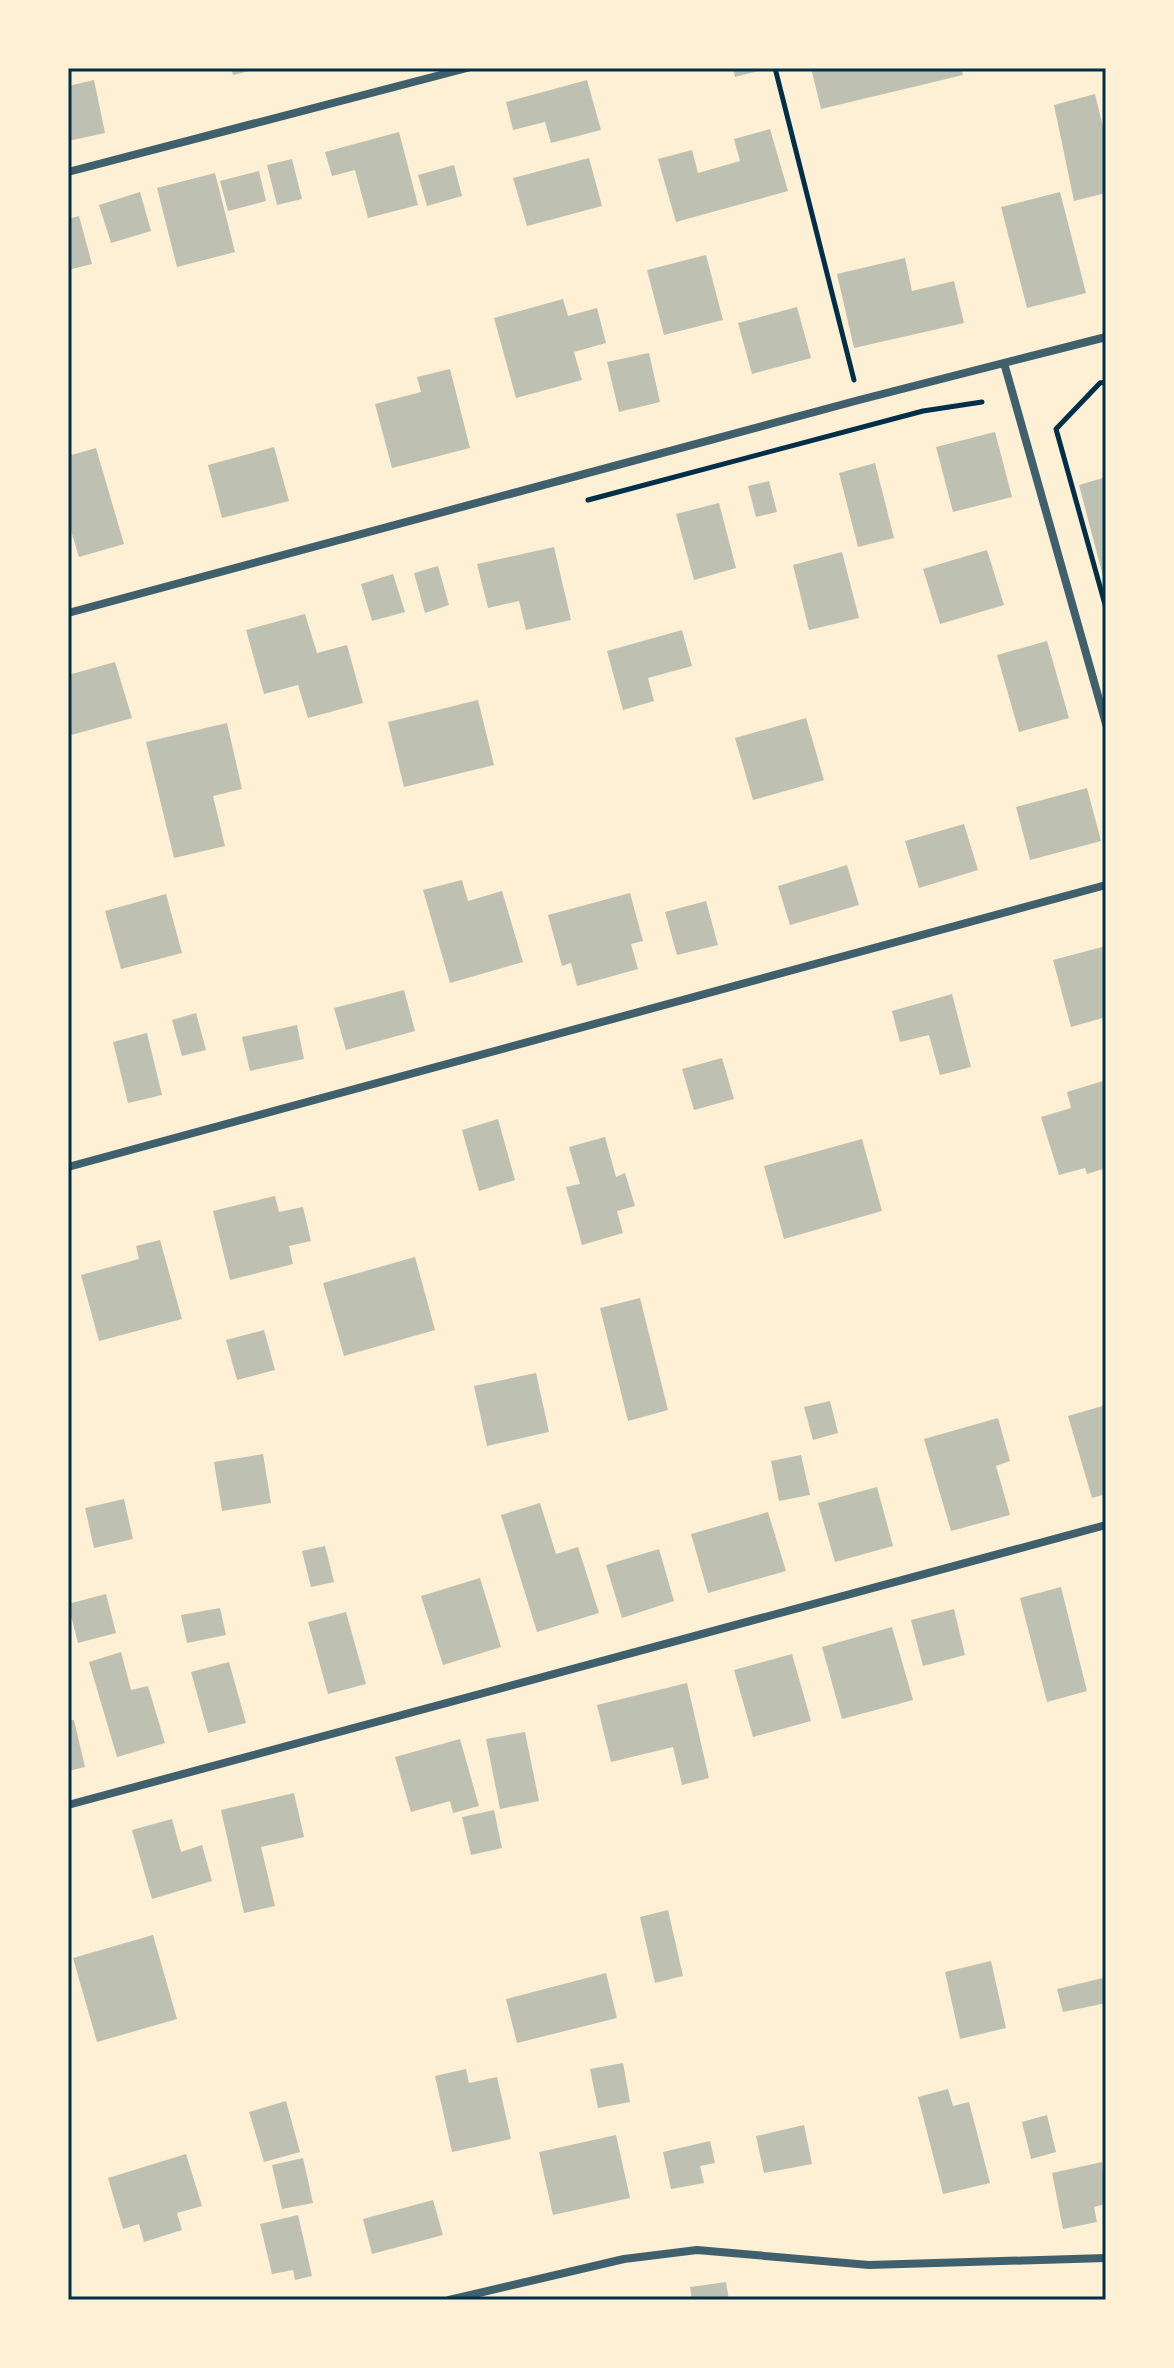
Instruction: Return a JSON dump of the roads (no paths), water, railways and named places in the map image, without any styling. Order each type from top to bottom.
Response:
[{"type":"street","points":[[68,172],[467,68]]},
{"type":"street","points":[[68,613],[859,400],[1106,337]]},
{"type":"street","points":[[1004,363],[1106,724]]},
{"type":"street","points":[[68,1167],[1106,885]]},
{"type":"street","points":[[68,1805],[1106,1525]]},
{"type":"street","points":[[449,2300],[624,2259],[697,2250],[869,2265],[1106,2258]]}]
